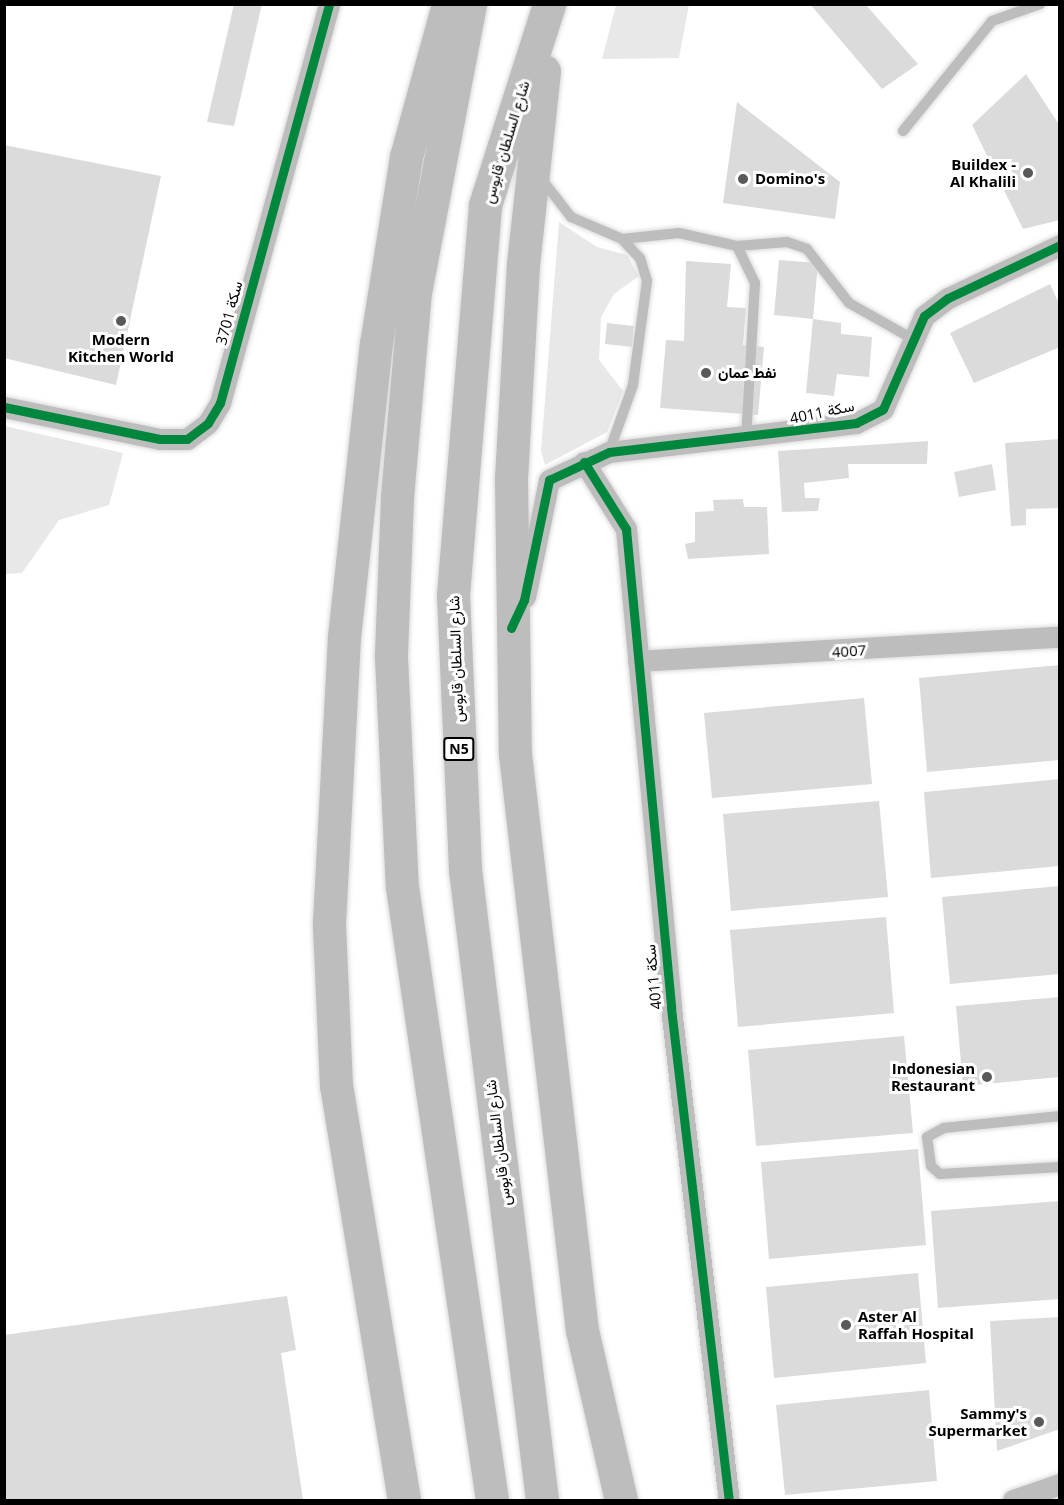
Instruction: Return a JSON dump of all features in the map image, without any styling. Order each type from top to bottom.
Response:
[{"type":"highway","points":[[404,1500],[336,1086],[329,923],[344,637],[376,344],[405,157],[448,4]]},
{"type":"highway","points":[[470,4],[415,291],[397,498],[391,657],[402,887],[492,1500]]},
{"type":"highway","name":"شارع السلطان قابوس","points":[[542,1500],[465,869],[453,595],[485,206],[549,4]]},
{"type":"highway","points":[[559,4],[541,86],[534,155],[511,478],[510,628],[515,754],[539,993],[582,1330],[621,1500]]},
{"type":"street","name":"سكة 3701","points":[[4,407],[160,439],[187,439],[208,423],[220,404],[329,4]]},
{"type":"street","name":"سكة 4011","points":[[510,628],[524,600],[549,480],[609,452],[746,439],[855,423],[883,409],[911,338],[924,316],[948,298],[1059,245]]},
{"type":"street","name":"سكة 4011","points":[[584,462],[626,529],[638,661],[729,1500]]},
{"type":"street","name":"4007","points":[[638,661],[1059,636]]},
{"type":"street","points":[[1013,1500],[1059,1484]]},
{"type":"lane","points":[[903,132],[992,21],[1040,4]]},
{"type":"lane","points":[[534,155],[541,181],[571,217],[622,239],[640,258],[647,281],[633,385],[609,452]]},
{"type":"lane","points":[[622,239],[679,233],[737,246],[787,242],[807,249],[849,303],[911,338]]},
{"type":"lane","points":[[737,246],[755,283],[746,439]]},
{"type":"lane","points":[[1059,1116],[944,1128],[927,1137],[932,1166],[940,1173],[1059,1167]]},
{"type":"shaded area","points":[[616,5],[689,5],[679,58],[602,59]]},
{"type":"shaded area","points":[[559,222],[597,247],[627,255],[639,276],[614,294],[601,317],[599,360],[623,391],[607,432],[545,465],[541,451]]},
{"type":"shaded area","points":[[5,426],[123,453],[109,505],[59,520],[22,573],[5,574]]},
{"type":"building","points":[[234,4],[262,4],[234,126],[207,122]]},
{"type":"building","points":[[810,4],[865,4],[918,64],[882,89]]},
{"type":"building","name":"Buildex - Al Khalili","points":[[1026,74],[1060,126],[1060,220],[1023,229],[972,125]]},
{"type":"building","points":[[737,102],[840,182],[835,219],[723,203]]},
{"type":"building","points":[[4,145],[161,176],[116,385],[4,358]]},
{"type":"building","points":[[779,260],[818,263],[813,319],[774,315]]},
{"type":"building","points":[[686,261],[731,264],[727,307],[746,308],[743,345],[764,347],[758,415],[660,408],[666,340],[684,341]]},
{"type":"building","points":[[1050,284],[1060,306],[1060,347],[974,383],[950,333]]},
{"type":"building","points":[[813,319],[841,323],[841,334],[872,337],[869,377],[837,374],[834,396],[806,393]]},
{"type":"building","points":[[607,323],[634,326],[632,347],[605,344]]},
{"type":"building","points":[[1060,439],[1060,508],[1026,509],[1026,525],[1011,526],[1005,443]]},
{"type":"building","points":[[928,441],[927,464],[848,464],[849,478],[804,483],[805,498],[820,498],[818,511],[782,512],[778,451]]},
{"type":"building","points":[[992,464],[996,490],[959,497],[954,472]]},
{"type":"building","points":[[743,499],[744,507],[767,507],[769,554],[688,559],[685,544],[695,542],[695,512],[714,511],[713,500]]},
{"type":"building","points":[[1060,665],[1060,760],[927,772],[919,678]]},
{"type":"building","points":[[864,698],[872,784],[712,798],[704,713]]},
{"type":"building","points":[[1060,779],[1060,866],[931,878],[924,792]]},
{"type":"building","points":[[879,801],[888,897],[731,911],[723,814]]},
{"type":"building","points":[[1060,886],[1060,974],[950,984],[942,897]]},
{"type":"building","points":[[886,917],[894,1013],[738,1027],[730,930]]},
{"type":"building","points":[[1060,997],[1060,1077],[963,1086],[956,1006]]},
{"type":"building","points":[[904,1036],[913,1133],[756,1146],[748,1050]]},
{"type":"building","points":[[918,1149],[926,1245],[769,1259],[761,1162]]},
{"type":"building","points":[[1060,1201],[1060,1299],[938,1308],[931,1211]]},
{"type":"building","name":"Aster Al Raffah Hospital","points":[[918,1273],[926,1363],[774,1378],[766,1287]]},
{"type":"building","points":[[287,1296],[296,1350],[281,1353],[303,1500],[4,1500],[4,1335]]},
{"type":"building","points":[[1060,1317],[1060,1429],[997,1451],[990,1321]]},
{"type":"building","points":[[929,1390],[937,1481],[785,1495],[776,1405]]},
{"type":"cycle path","points":[[4,407],[160,439],[187,439],[208,423],[220,403],[329,4]]},
{"type":"cycle path","points":[[511,628],[524,600],[549,480],[609,452],[856,423],[883,409],[924,316],[948,298],[1060,245]]},
{"type":"cycle path","points":[[584,462],[626,529],[671,1008],[729,1500]]},
{"type":"place","name":"Buildex - Al Khalili","points":[[1028,173]]},
{"type":"place","name":"Domino's","points":[[743,179]]},
{"type":"place","name":"Modern Kitchen World","points":[[121,321]]},
{"type":"place","name":"نفط عمان","points":[[706,373]]},
{"type":"place","name":"Indonesian Restaurant","points":[[987,1077]]},
{"type":"place","name":"Aster Al Raffah Hospital","points":[[846,1325]]},
{"type":"place","name":"Sammy's Supermarket","points":[[1039,1422]]}]
